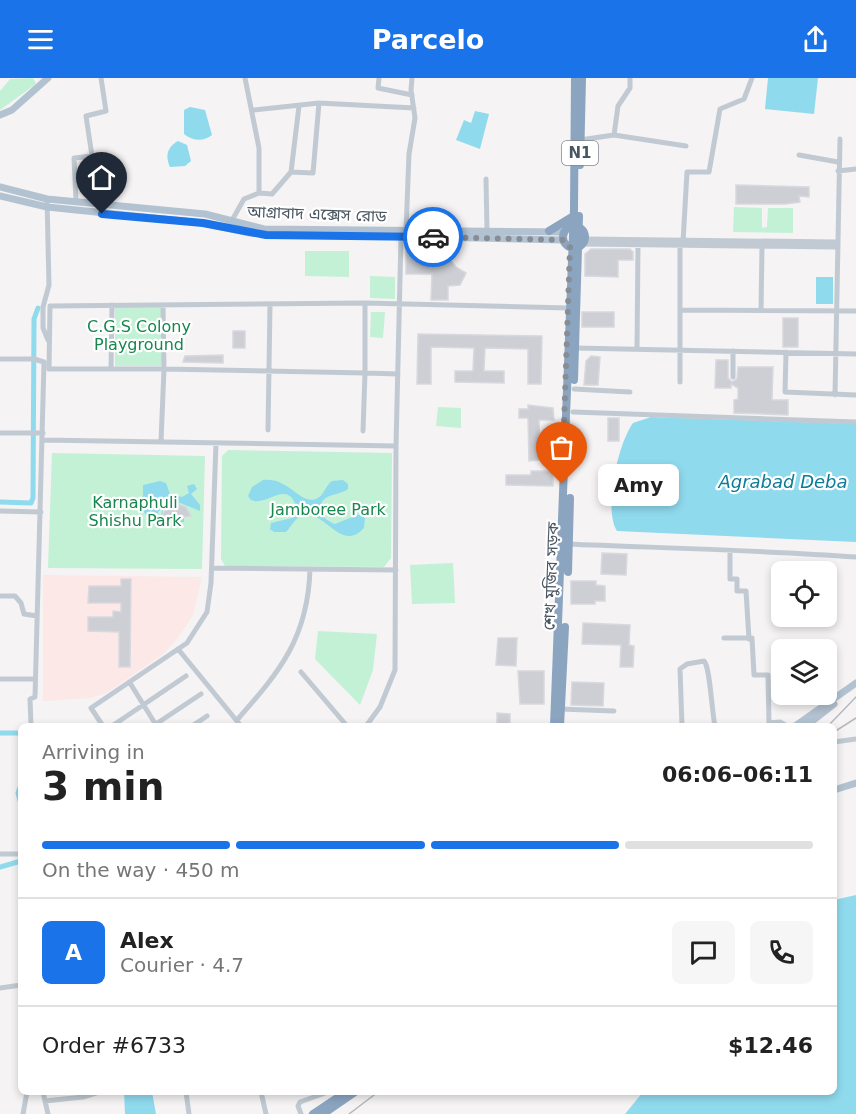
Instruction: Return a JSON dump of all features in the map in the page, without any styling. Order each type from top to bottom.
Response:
[{"type":"highway","name":"শেখ মুজিব সড়ক","points":[[553,723],[573,412],[575,348],[572,217],[574,78]]},
{"type":"highway","points":[[553,723],[574,209],[574,78]]},
{"type":"highway","name":"শেখ মুজিব সড়ক","points":[[560,723],[568,308],[580,140],[581,78]]},
{"type":"highway","points":[[560,723],[579,235],[581,78]]},
{"type":"highway","points":[[549,231],[572,217]]},
{"type":"highway","points":[[314,1114],[342,1095]]},
{"type":"highway","points":[[323,1114],[352,1095]]},
{"type":"highway","points":[[328,1114],[353,1095]]},
{"type":"main road","points":[[0,115],[12,110],[48,78]]},
{"type":"main road","name":"আগ্রাবাদ এক্সেস রোড","points":[[0,187],[47,199],[204,214],[233,225]]},
{"type":"main road","name":"আগ্রাবাদ এক্সেস রোড","points":[[0,196],[47,207],[264,229],[574,238]]},
{"type":"main road","name":"আগ্রাবাদ এক্সেস রোড","points":[[404,233],[549,231],[574,238]]},
{"type":"main road","points":[[799,723],[856,683]]},
{"type":"main road","points":[[810,723],[856,689]]},
{"type":"main road","points":[[837,789],[856,783]]},
{"type":"street","points":[[76,201],[74,158],[92,156],[87,116],[106,111],[101,78]]},
{"type":"street","points":[[245,78],[259,148],[259,193]]},
{"type":"street","points":[[379,78],[378,88],[412,95]]},
{"type":"street","points":[[368,723],[380,706],[395,670],[398,374],[404,233],[414,108],[412,78]]},
{"type":"street","points":[[614,135],[618,106],[630,88],[630,78]]},
{"type":"street","points":[[680,382],[682,244],[687,172],[709,172],[720,109],[744,99],[752,78]]},
{"type":"street","points":[[253,110],[319,103],[414,108]]},
{"type":"street","points":[[291,172],[314,173],[319,103]]},
{"type":"street","points":[[233,225],[244,199],[259,193],[272,194],[291,172],[299,106]]},
{"type":"street","points":[[580,140],[614,135],[686,146]]},
{"type":"street","points":[[835,395],[839,310],[836,245],[837,171],[840,139]]},
{"type":"street","points":[[799,155],[838,162]]},
{"type":"street","points":[[837,171],[856,170]]},
{"type":"street","points":[[486,179],[487,231]]},
{"type":"street","points":[[0,359],[43,361],[48,358],[48,338],[43,328],[44,307],[49,285],[47,199]]},
{"type":"street","points":[[574,238],[762,247],[836,245]]},
{"type":"street","points":[[574,238],[638,245],[836,245]]},
{"type":"street","points":[[637,349],[638,245]]},
{"type":"street","points":[[761,310],[762,247]]},
{"type":"street","points":[[363,431],[365,303]]},
{"type":"street","points":[[398,374],[49,369],[49,309],[52,305],[365,303],[568,308]]},
{"type":"street","points":[[268,430],[270,304]]},
{"type":"street","points":[[111,369],[112,305]]},
{"type":"street","points":[[161,441],[164,369],[163,306]]},
{"type":"street","points":[[680,310],[856,311]]},
{"type":"street","points":[[575,348],[856,354]]},
{"type":"street","points":[[732,377],[733,351]]},
{"type":"street","points":[[786,352],[785,392],[856,395]]},
{"type":"street","points":[[31,723],[30,699],[35,697],[43,361]]},
{"type":"street","points":[[573,389],[630,392]]},
{"type":"street","points":[[573,412],[856,422]]},
{"type":"street","points":[[0,433],[216,443],[396,446]]},
{"type":"street","points":[[101,723],[91,708],[178,650],[198,630],[207,612],[212,568],[216,443]]},
{"type":"street","points":[[0,511],[41,512]]},
{"type":"street","points":[[564,544],[730,551],[762,550],[856,557]]},
{"type":"street","points":[[730,551],[730,579],[737,579],[737,591],[746,591],[748,639]]},
{"type":"street","points":[[212,568],[396,570]]},
{"type":"street","points":[[237,720],[272,680],[292,649],[304,610],[310,569]]},
{"type":"street","points":[[0,596],[15,596],[21,603],[24,614],[37,616]]},
{"type":"street","points":[[724,638],[752,638],[754,675],[768,675],[769,723]]},
{"type":"street","points":[[178,650],[240,723]]},
{"type":"street","points":[[682,723],[680,669],[687,664],[704,662],[709,668],[710,705],[713,723]]},
{"type":"street","points":[[301,672],[344,723]]},
{"type":"street","points":[[117,723],[186,676]]},
{"type":"street","points":[[0,679],[35,678]]},
{"type":"street","points":[[130,683],[154,723]]},
{"type":"street","points":[[158,723],[201,694]]},
{"type":"street","points":[[560,710],[614,711]]},
{"type":"street","points":[[196,723],[207,716]]},
{"type":"street","points":[[837,742],[856,739]]},
{"type":"street","points":[[0,854],[18,854]]},
{"type":"street","points":[[0,988],[18,985]]},
{"type":"street","points":[[23,1114],[26,1095]]},
{"type":"street","points":[[44,1095],[48,1114]]},
{"type":"street","points":[[45,1101],[89,1095]]},
{"type":"street","points":[[186,1095],[189,1114]]},
{"type":"street","points":[[262,1095],[266,1114]]},
{"type":"street","points":[[301,1114],[298,1106],[300,1102],[320,1095]]},
{"type":"shaded area","points":[[43,575],[202,577],[193,615],[178,638],[162,655],[108,692],[91,698],[43,701]]},
{"type":"green space","points":[[33,78],[36,84],[0,110],[0,91],[10,79]]},
{"type":"green space","points":[[734,207],[762,208],[762,228],[767,227],[768,208],[793,208],[793,233],[733,232]]},
{"type":"green space","points":[[305,251],[349,251],[349,277],[305,276]]},
{"type":"green space","points":[[370,276],[395,277],[395,299],[370,298]]},
{"type":"green space","name":"C.G.S Colony Playground","points":[[115,303],[162,303],[162,366],[115,366]]},
{"type":"green space","points":[[371,312],[385,312],[383,338],[370,337]]},
{"type":"green space","points":[[438,407],[461,408],[461,428],[436,426]]},
{"type":"green space","name":"Jamboree Park","points":[[228,450],[392,453],[391,558],[384,567],[225,566],[221,559],[222,456]]},
{"type":"green space","name":"Karnaphuli Shishu Park","points":[[52,453],[205,456],[202,569],[48,568]]},
{"type":"green space","points":[[453,563],[455,603],[412,604],[410,565]]},
{"type":"green space","points":[[318,631],[377,634],[373,670],[360,705],[315,659]]},
{"type":"water","points":[[768,78],[818,78],[814,114],[765,109]]},
{"type":"water","points":[[190,107],[205,110],[212,135],[198,140],[184,134],[184,110]]},
{"type":"water","points":[[475,111],[489,114],[480,149],[456,140],[464,120],[471,123]]},
{"type":"water","points":[[178,141],[187,145],[191,161],[185,166],[170,167],[168,152],[171,146]]},
{"type":"water","points":[[816,277],[833,277],[833,304],[816,304]]},
{"type":"water","name":"Agrabad Deba","points":[[651,417],[856,424],[856,542],[617,531],[611,508],[614,477],[622,446],[633,423]]},
{"type":"water","points":[[263,480],[280,483],[310,500],[319,498],[332,481],[343,480],[348,484],[348,489],[326,498],[321,505],[323,513],[335,524],[360,514],[365,518],[364,528],[348,536],[312,515],[304,515],[296,520],[286,532],[274,532],[270,529],[271,523],[292,518],[296,506],[292,498],[282,494],[264,500],[251,500],[248,496],[252,487]]},
{"type":"water","points":[[160,481],[166,483],[170,494],[182,497],[189,493],[187,486],[194,484],[197,489],[191,494],[200,505],[200,511],[178,502],[180,504],[167,504],[163,509],[162,518],[167,521],[184,518],[184,522],[160,522],[163,505],[157,514],[147,516],[143,511],[143,485]]},
{"type":"water","points":[[856,895],[856,1114],[625,1114],[641,1095],[837,1095],[837,899]]},
{"type":"water","points":[[124,1095],[153,1095],[156,1114],[125,1114]]},
{"type":"building","points":[[736,185],[809,187],[809,197],[799,196],[800,202],[785,204],[736,204]]},
{"type":"building","points":[[412,243],[437,243],[456,267],[466,273],[460,285],[448,286],[448,300],[431,300],[432,274],[406,274],[406,248]]},
{"type":"building","points":[[591,249],[630,249],[633,252],[633,260],[618,260],[618,277],[585,276],[585,254]]},
{"type":"building","points":[[582,312],[614,312],[614,327],[582,327]]},
{"type":"building","points":[[783,318],[798,318],[798,347],[783,347]]},
{"type":"building","points":[[233,331],[245,331],[245,348],[233,348]]},
{"type":"building","points":[[418,334],[542,336],[541,384],[528,384],[528,349],[485,348],[484,371],[504,371],[504,383],[455,382],[455,371],[473,371],[474,348],[431,347],[431,384],[417,384]]},
{"type":"building","points":[[223,355],[223,363],[183,362],[185,356]]},
{"type":"building","points":[[591,356],[600,357],[598,385],[584,385],[586,361]]},
{"type":"building","points":[[716,360],[728,360],[728,378],[732,382],[737,379],[738,367],[773,367],[772,400],[788,400],[788,415],[734,413],[734,400],[738,399],[738,388],[731,384],[731,388],[715,388]]},
{"type":"building","points":[[528,405],[553,408],[554,420],[539,420],[540,460],[529,461],[528,418],[519,418],[519,409],[528,409]]},
{"type":"building","points":[[608,418],[619,418],[619,441],[608,441]]},
{"type":"building","points":[[531,471],[553,471],[553,486],[506,485],[506,475],[531,475]]},
{"type":"building","points":[[178,504],[186,507],[191,516],[165,520],[163,514],[167,505]]},
{"type":"building","points":[[602,553],[627,554],[626,575],[601,574]]},
{"type":"building","points":[[121,579],[131,579],[130,667],[119,667],[119,632],[88,631],[88,617],[113,617],[113,611],[121,612],[121,603],[88,603],[89,586],[121,586]]},
{"type":"building","points":[[571,581],[596,581],[596,585],[605,586],[605,601],[595,601],[595,604],[571,604]]},
{"type":"building","points":[[583,623],[630,625],[629,645],[634,646],[633,667],[620,667],[621,645],[582,644]]},
{"type":"building","points":[[498,638],[517,638],[516,666],[496,665]]},
{"type":"building","points":[[518,671],[544,671],[544,704],[520,704]]},
{"type":"building","points":[[572,682],[604,683],[603,706],[571,705]]},
{"type":"building","points":[[497,713],[510,714],[510,723],[497,723]]},
{"type":"waterway","points":[[0,502],[31,503],[33,498],[34,319],[38,308]]},
{"type":"waterway","points":[[0,733],[18,733]]},
{"type":"waterway","points":[[0,867],[18,862]]},
{"type":"railway","points":[[831,723],[856,697]]},
{"type":"railway","points":[[837,730],[856,718]]},
{"type":"railway","points":[[349,1114],[374,1095]]},
{"type":"way so far","points":[[433,237],[564,240],[570,247],[562,484]]},
{"type":"place","name":"Amy","points":[[562,484]]},
{"type":"route","points":[[102,214],[203,223],[250,234],[433,237]]}]
